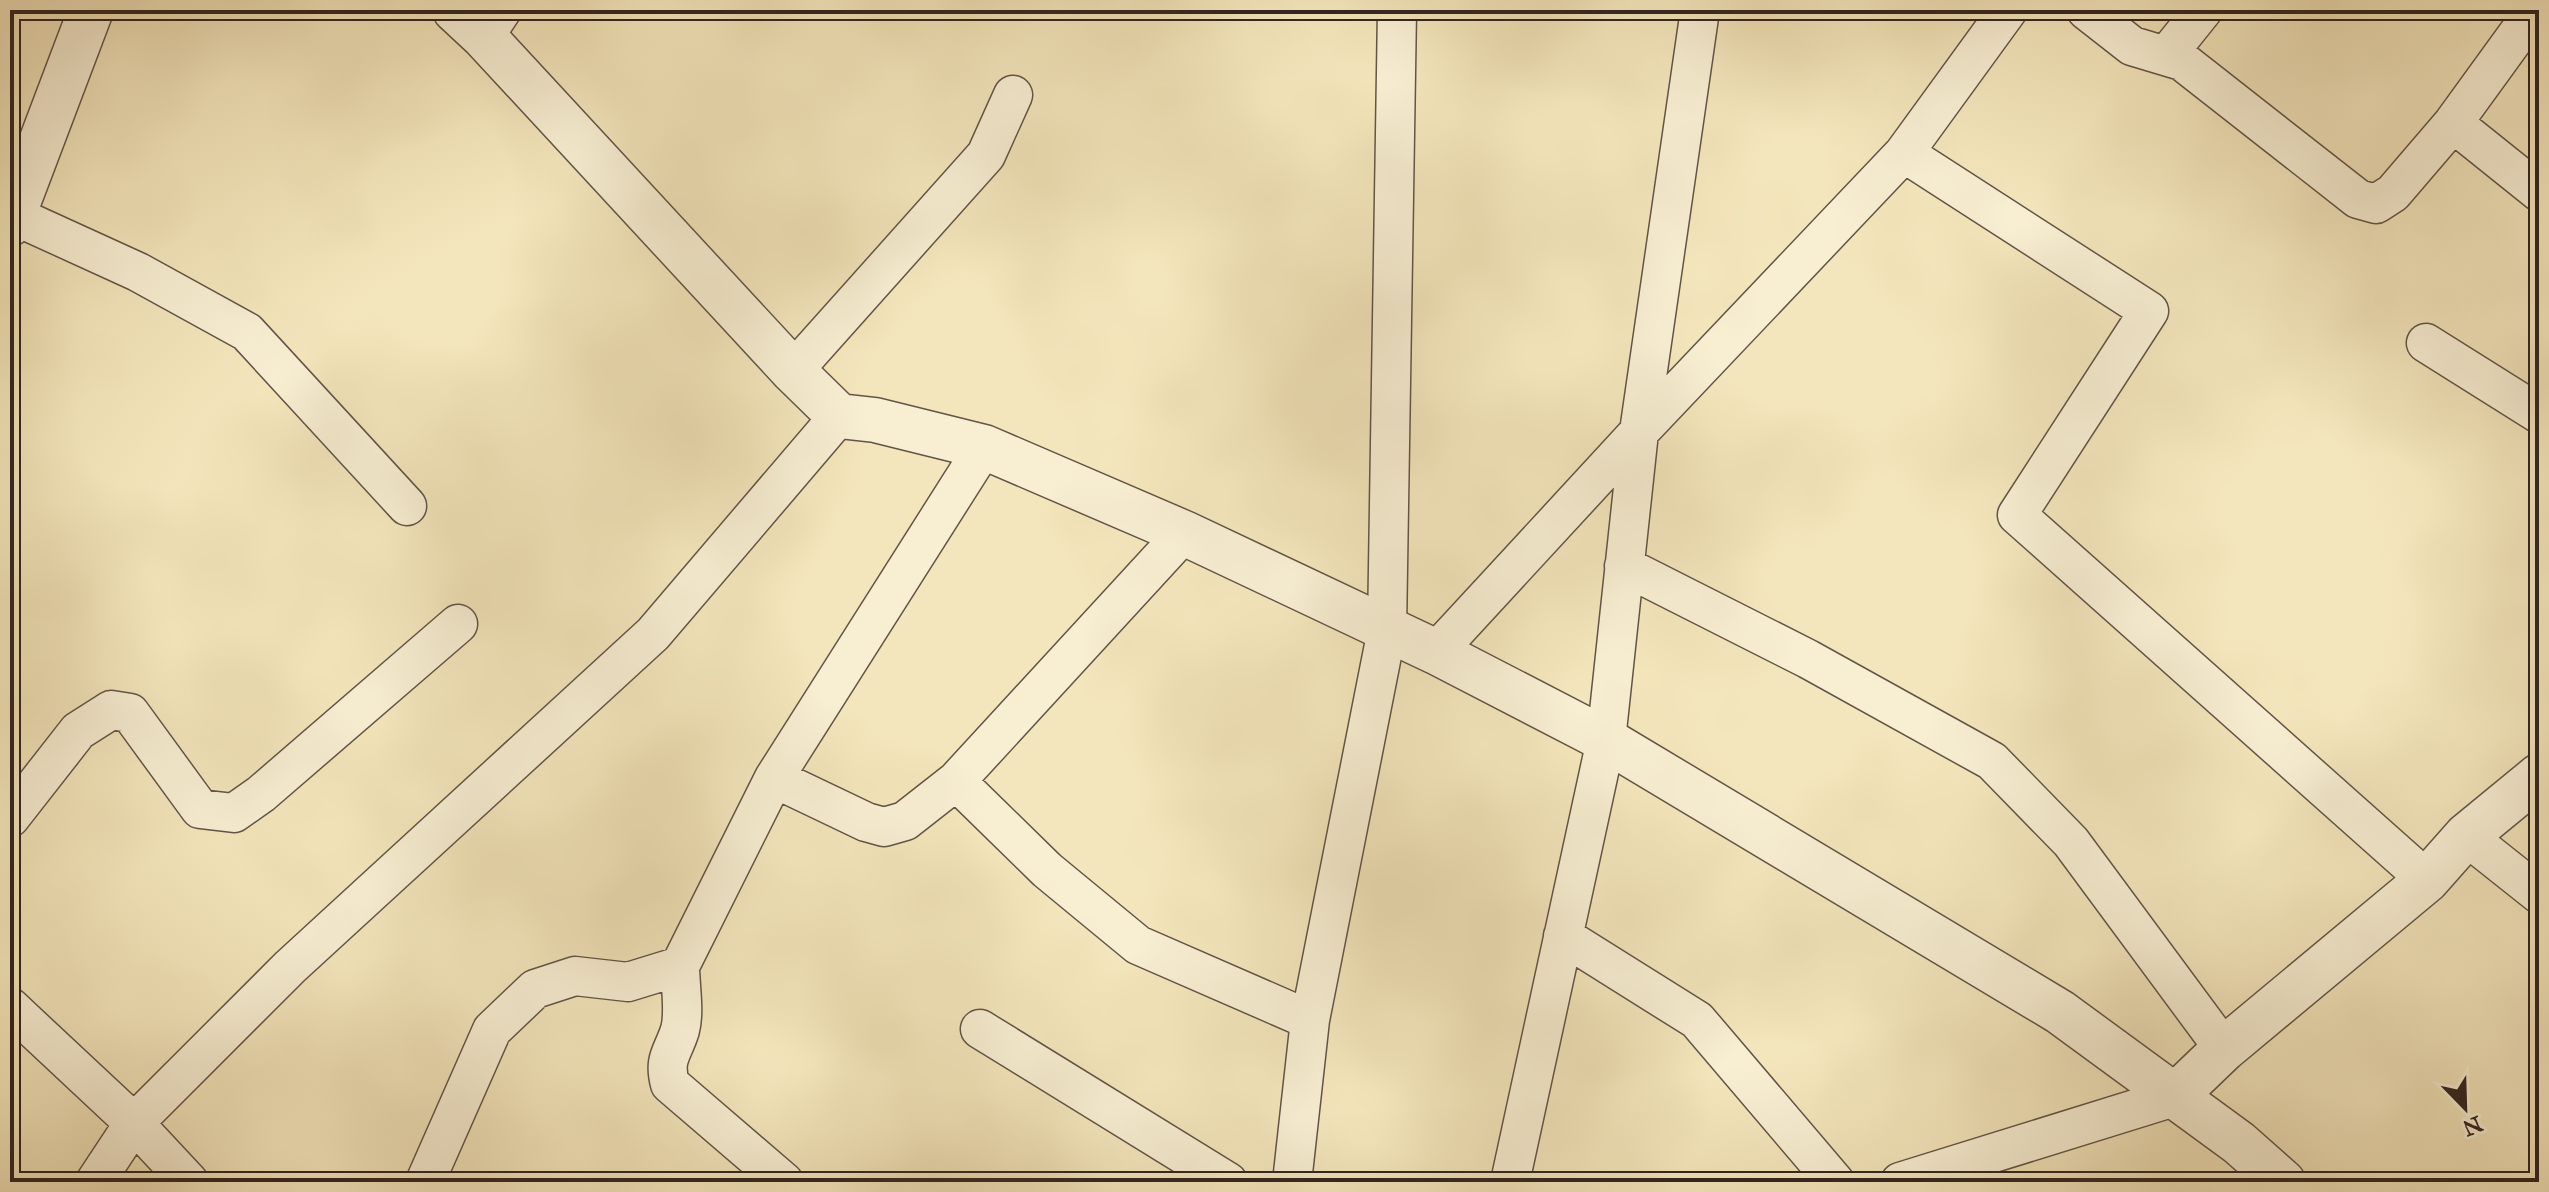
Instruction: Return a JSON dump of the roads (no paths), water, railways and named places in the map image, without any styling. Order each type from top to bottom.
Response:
[{"type":"street","points":[[91,10],[12,220],[138,272],[247,332],[407,506]]},
{"type":"street","points":[[1292,1182],[1310,1020],[1387,630],[1397,10]]},
{"type":"street","points":[[1510,1182],[1606,740],[1639,432],[1700,10]]},
{"type":"street","points":[[1436,652],[1639,432],[1904,153],[2008,10]]},
{"type":"street","points":[[2086,10],[2132,46],[2182,61],[2358,199],[2376,204],[2393,193],[2453,123],[2535,10]]},
{"type":"street","points":[[2166,56],[2203,10]]},
{"type":"street","points":[[480,19],[793,371],[839,416],[875,420],[984,447],[1184,533],[1436,652],[1606,740],[2060,1012],[2239,1143],[2283,1182]]},
{"type":"street","points":[[793,371],[986,155],[1013,95]]},
{"type":"street","points":[[2453,123],[2539,192]]},
{"type":"street","points":[[1904,153],[2149,311],[2017,515],[2427,880]]},
{"type":"street","points":[[2426,343],[2539,414]]},
{"type":"street","points":[[95,1182],[134,1123],[290,967],[653,634],[839,416]]},
{"type":"street","points":[[784,1182],[670,1084],[668,1055],[680,1028],[680,966],[774,778],[984,447]]},
{"type":"street","points":[[774,778],[866,822],[884,827],[905,821],[956,781],[1184,533]]},
{"type":"street","points":[[1624,566],[1808,659],[1992,761],[2071,842],[2224,1049]]},
{"type":"street","points":[[10,818],[78,731],[111,710],[130,713],[200,809],[234,813],[261,794],[458,624]]},
{"type":"street","points":[[1900,1182],[2174,1097],[2224,1049],[2427,880],[2466,836],[2539,776]]},
{"type":"street","points":[[956,781],[1047,870],[1138,945],[1310,1020]]},
{"type":"street","points":[[2466,836],[2539,894]]},
{"type":"street","points":[[1563,936],[1697,1020],[1835,1182]]},
{"type":"street","points":[[425,1182],[492,1030],[535,989],[575,976],[628,982],[680,966]]},
{"type":"street","points":[[10,1007],[134,1123],[189,1182]]},
{"type":"street","points":[[980,1029],[1228,1182]]}]
